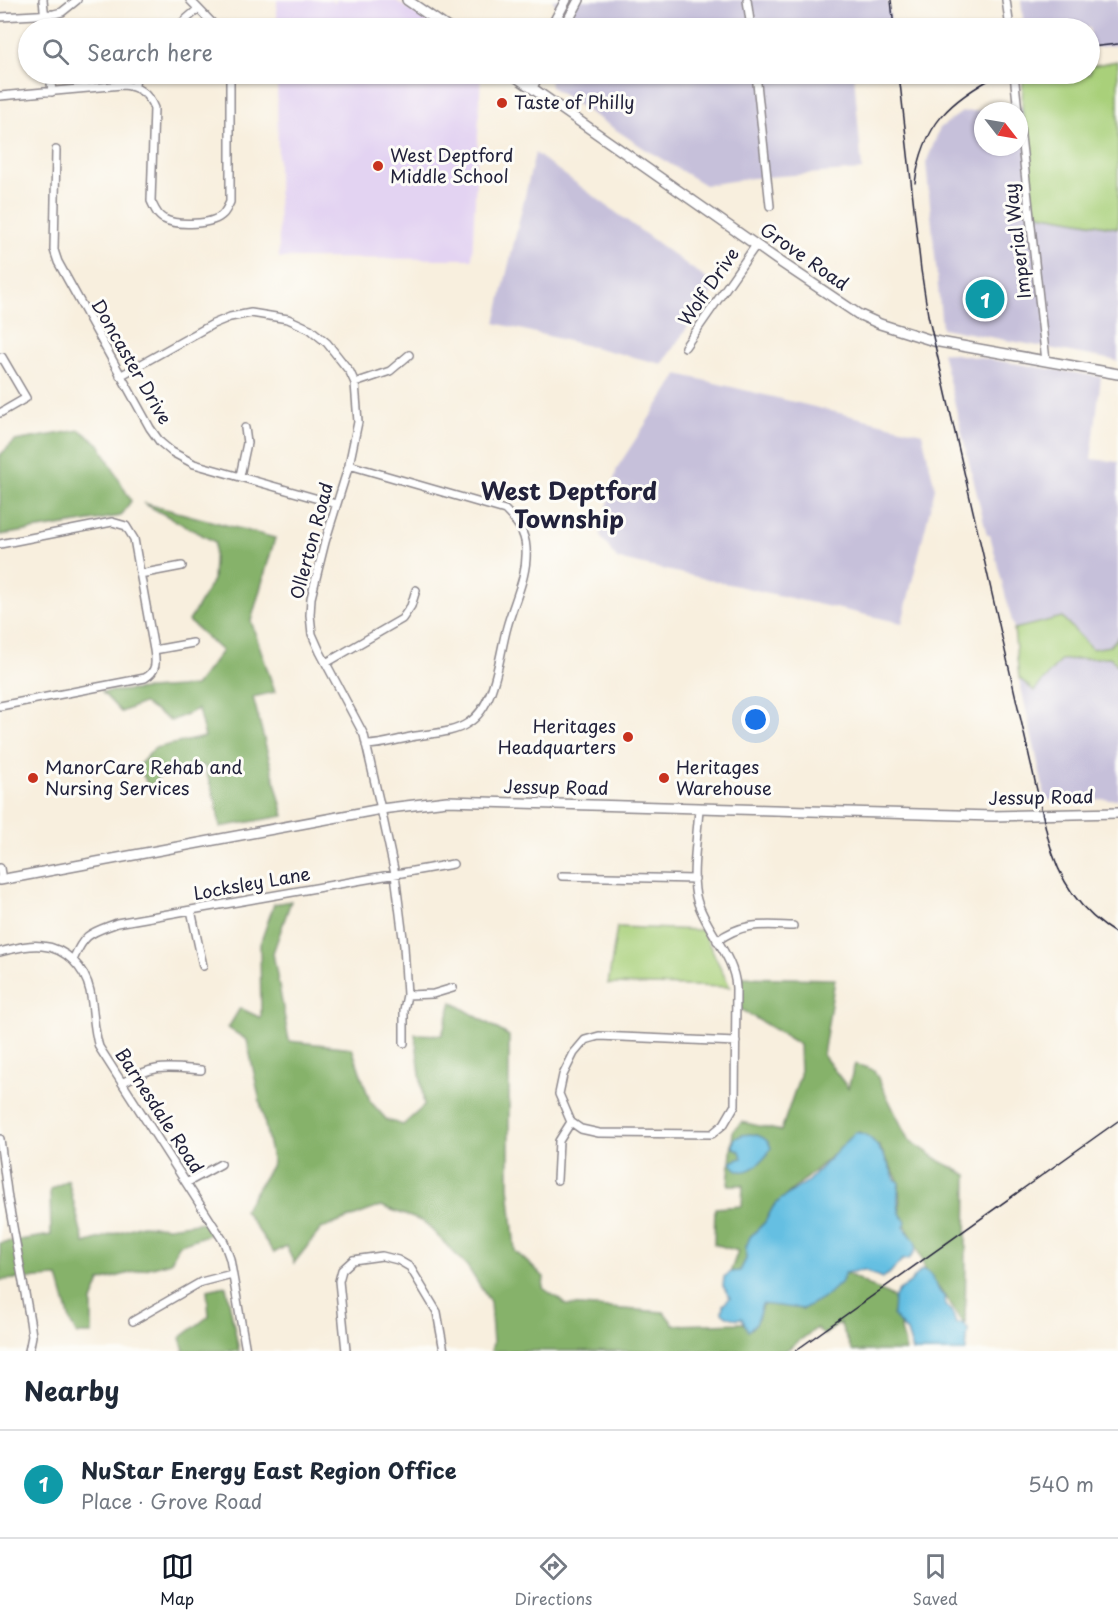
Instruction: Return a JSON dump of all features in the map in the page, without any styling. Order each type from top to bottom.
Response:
[{"type":"street","points":[[43,0],[45,18]]},
{"type":"street","points":[[0,17],[62,12],[77,0]]},
{"type":"street","points":[[190,0],[207,18]]},
{"type":"street","points":[[407,0],[433,18]]},
{"type":"street","points":[[556,18],[566,0]]},
{"type":"street","points":[[569,18],[579,0]]},
{"type":"street","points":[[747,0],[750,18]]},
{"type":"street","points":[[1006,0],[1009,18]]},
{"type":"street","points":[[188,18],[198,9]]},
{"type":"street","points":[[51,84],[52,92]]},
{"type":"street","points":[[0,96],[122,85],[135,86],[147,95],[153,108],[151,201],[155,210],[163,219],[176,222],[210,222],[223,214],[230,202],[230,84]]},
{"type":"street","name":"Grove Road","points":[[530,84],[756,245],[848,308],[880,324],[934,341],[1118,374]]},
{"type":"street","points":[[757,84],[771,206]]},
{"type":"street","points":[[1015,84],[1017,102]]},
{"type":"street","name":"Doncaster Drive","points":[[57,150],[54,250],[57,262],[120,376],[160,442],[172,453],[194,464],[336,504]]},
{"type":"street","name":"Imperial Way","points":[[1023,156],[1046,361]]},
{"type":"street","name":"Wolf Drive","points":[[685,347],[756,245]]},
{"type":"street","name":"Ollerton Road","points":[[120,376],[213,324],[230,317],[251,313],[288,319],[310,329],[327,343],[350,372],[355,383],[358,422],[349,465],[311,598],[312,634],[363,735],[381,809],[395,874],[404,946],[407,995],[404,1010],[404,1043]]},
{"type":"street","points":[[355,383],[390,371],[409,355]]},
{"type":"street","points":[[0,359],[2,357],[26,398],[0,413]]},
{"type":"street","points":[[240,476],[247,443],[245,428]]},
{"type":"street","points":[[349,465],[505,510],[521,527],[526,548],[525,572],[507,626],[498,670],[487,699],[474,718],[469,723],[440,733],[366,745]]},
{"type":"street","points":[[0,544],[117,522],[126,526],[132,533],[155,666],[145,678],[0,706]]},
{"type":"street","points":[[140,574],[182,566]]},
{"type":"street","points":[[326,663],[402,619],[411,606],[416,590]]},
{"type":"street","points":[[154,650],[193,643]]},
{"type":"street","name":"Jessup Road","points":[[1,880],[381,809],[447,801],[993,816],[1118,813]]},
{"type":"street","points":[[699,808],[696,899],[736,974],[736,1041],[735,1105],[724,1124],[712,1134],[598,1133],[581,1129],[571,1122],[559,1094],[563,1075],[574,1053],[585,1040],[599,1036],[736,1041]]},
{"type":"street","name":"Locksley Lane","points":[[73,960],[88,934],[117,923],[453,864]]},
{"type":"street","points":[[0,868],[1,880]]},
{"type":"street","points":[[562,876],[695,879]]},
{"type":"street","points":[[190,910],[203,966]]},
{"type":"street","points":[[717,940],[734,929],[751,925],[792,926]]},
{"type":"street","points":[[0,952],[41,945],[58,950],[73,960]]},
{"type":"street","name":"Barnesdale Road","points":[[73,960],[87,979],[91,993],[95,1035],[99,1047],[188,1182],[224,1242],[230,1259],[246,1351]]},
{"type":"street","points":[[407,995],[433,994],[453,988]]},
{"type":"street","points":[[122,1083],[156,1068],[201,1070]]},
{"type":"street","points":[[557,1180],[559,1141],[571,1122]]},
{"type":"street","points":[[0,1139],[4,1200],[30,1321],[32,1336],[29,1351]]},
{"type":"street","points":[[188,1182],[221,1164]]},
{"type":"street","points":[[346,1351],[339,1281],[342,1270],[353,1260],[382,1256],[398,1260],[410,1267],[437,1312],[444,1351]]},
{"type":"street","points":[[133,1321],[201,1282],[232,1274]]},
{"type":"shaded area","points":[[277,0],[330,0],[335,3],[336,0],[395,0],[421,18],[277,18]]},
{"type":"shaded area","points":[[552,0],[888,0],[890,18],[561,18],[561,10]]},
{"type":"shaded area","points":[[1021,0],[1118,0],[1118,45],[1100,47],[1100,18],[1023,18]]},
{"type":"shaded area","name":"West Deptford Middle School","points":[[277,84],[481,84],[472,259],[279,258]]},
{"type":"shaded area","points":[[551,84],[855,84],[862,170],[753,178],[705,185],[645,149],[551,87]]},
{"type":"shaded area","points":[[974,111],[974,156],[1028,156],[1034,213],[1118,228],[1118,361],[942,328],[926,163],[940,128],[962,112]]},
{"type":"shaded area","points":[[535,153],[716,286],[662,364],[495,323]]},
{"type":"shaded area","points":[[942,352],[1101,377],[1091,459],[1118,462],[1118,637],[1110,646],[1092,649],[1062,617],[1014,629],[990,535],[987,535]]},
{"type":"shaded area","points":[[678,374],[922,433],[935,488],[902,623],[617,559],[600,536],[617,468]]},
{"type":"shaded area","points":[[1111,657],[1118,666],[1118,799],[1046,800],[1019,678],[1034,690],[1061,660]]},
{"type":"green space","points":[[1118,61],[1118,228],[1034,213],[1028,156],[1028,102],[1022,102],[1023,84],[1100,84],[1100,64]]},
{"type":"green space","points":[[80,430],[99,444],[131,501],[121,516],[0,535],[0,455],[15,441]]},
{"type":"green space","points":[[143,503],[275,538],[251,621],[275,692],[253,697],[284,816],[220,827],[216,802],[204,765],[164,772],[149,787],[138,766],[155,748],[205,737],[198,709],[171,721],[143,703],[121,712],[102,692],[195,686],[222,651],[189,621],[213,580],[215,542]]},
{"type":"green space","points":[[1062,617],[1092,649],[1110,646],[1118,637],[1118,666],[1110,657],[1061,660],[1034,691],[1019,678],[1014,629]]},
{"type":"green space","points":[[291,901],[273,953],[289,1041],[352,1048],[370,1101],[387,1120],[403,1125],[424,1106],[415,1034],[442,1035],[452,1002],[509,1036],[509,1186],[515,1251],[544,1277],[543,1288],[567,1305],[664,1312],[674,1325],[743,1323],[751,1329],[764,1303],[803,1309],[846,1273],[894,1298],[906,1351],[852,1351],[840,1323],[824,1335],[817,1328],[785,1351],[491,1351],[493,1343],[490,1302],[467,1266],[424,1222],[381,1206],[321,1229],[294,1263],[286,1246],[274,1253],[244,1210],[273,1163],[247,1040],[228,1028],[240,1008],[261,1018],[260,944],[274,904]]},
{"type":"green space","points":[[617,927],[702,930],[730,987],[608,984]]},
{"type":"green space","points":[[738,977],[835,979],[823,1055],[848,1088],[855,1064],[874,1070],[908,1139],[942,1162],[967,1175],[965,1325],[925,1269],[900,1215],[899,1182],[879,1146],[859,1132],[773,1207],[740,1271],[730,1273],[738,1251],[714,1244],[715,1208],[742,1206],[743,1185],[728,1185],[733,1131],[742,1122],[781,1131],[800,1075],[799,1044],[740,1009]]},
{"type":"green space","points":[[68,1180],[84,1243],[142,1225],[169,1227],[203,1222],[213,1233],[178,1245],[171,1262],[100,1281],[92,1302],[92,1334],[77,1334],[71,1324],[58,1277],[0,1280],[0,1243],[51,1235],[50,1190]]},
{"type":"green space","points":[[226,1286],[239,1351],[182,1351],[184,1350],[180,1338],[209,1316],[207,1290]]},
{"type":"water","points":[[855,1133],[868,1137],[874,1143],[899,1182],[899,1208],[906,1221],[904,1228],[915,1243],[913,1255],[909,1259],[902,1260],[882,1278],[864,1270],[845,1273],[842,1281],[826,1296],[803,1309],[762,1304],[757,1322],[748,1331],[742,1318],[731,1318],[722,1312],[723,1305],[730,1298],[723,1286],[724,1277],[731,1272],[740,1271],[746,1259],[746,1247],[750,1237],[765,1222],[773,1207],[808,1181]]},
{"type":"water","points":[[750,1134],[763,1138],[771,1148],[758,1164],[746,1171],[741,1171],[731,1162],[742,1158],[740,1151],[733,1147],[734,1139]]},
{"type":"water","points":[[922,1269],[930,1274],[944,1296],[945,1305],[952,1311],[956,1324],[962,1323],[968,1329],[966,1351],[913,1351],[907,1332],[893,1316],[894,1298],[899,1290],[909,1284]]},
{"type":"railway","points":[[891,0],[893,18]]},
{"type":"railway","points":[[1100,46],[1118,44]]},
{"type":"railway","points":[[900,84],[928,315],[1048,838],[1058,868],[1073,894],[1082,906],[1118,935]]},
{"type":"railway","points":[[915,183],[919,162],[932,129],[953,104],[982,84]]},
{"type":"railway","points":[[795,1351],[1118,1121]]},
{"type":"place","name":"Taste of Philly","points":[[502,103]]},
{"type":"place","name":"West Deptford Middle School","points":[[378,166]]},
{"type":"place","name":"NuStar Energy East Region Office","points":[[985,299]]},
{"type":"place","name":"Heritages Headquarters","points":[[628,737]]},
{"type":"place","name":"ManorCare Rehab and Nursing Services","points":[[33,778]]},
{"type":"place","name":"Heritages Warehouse","points":[[664,778]]},
{"type":"district","name":"West Deptford Township","points":[[569,506]]}]
